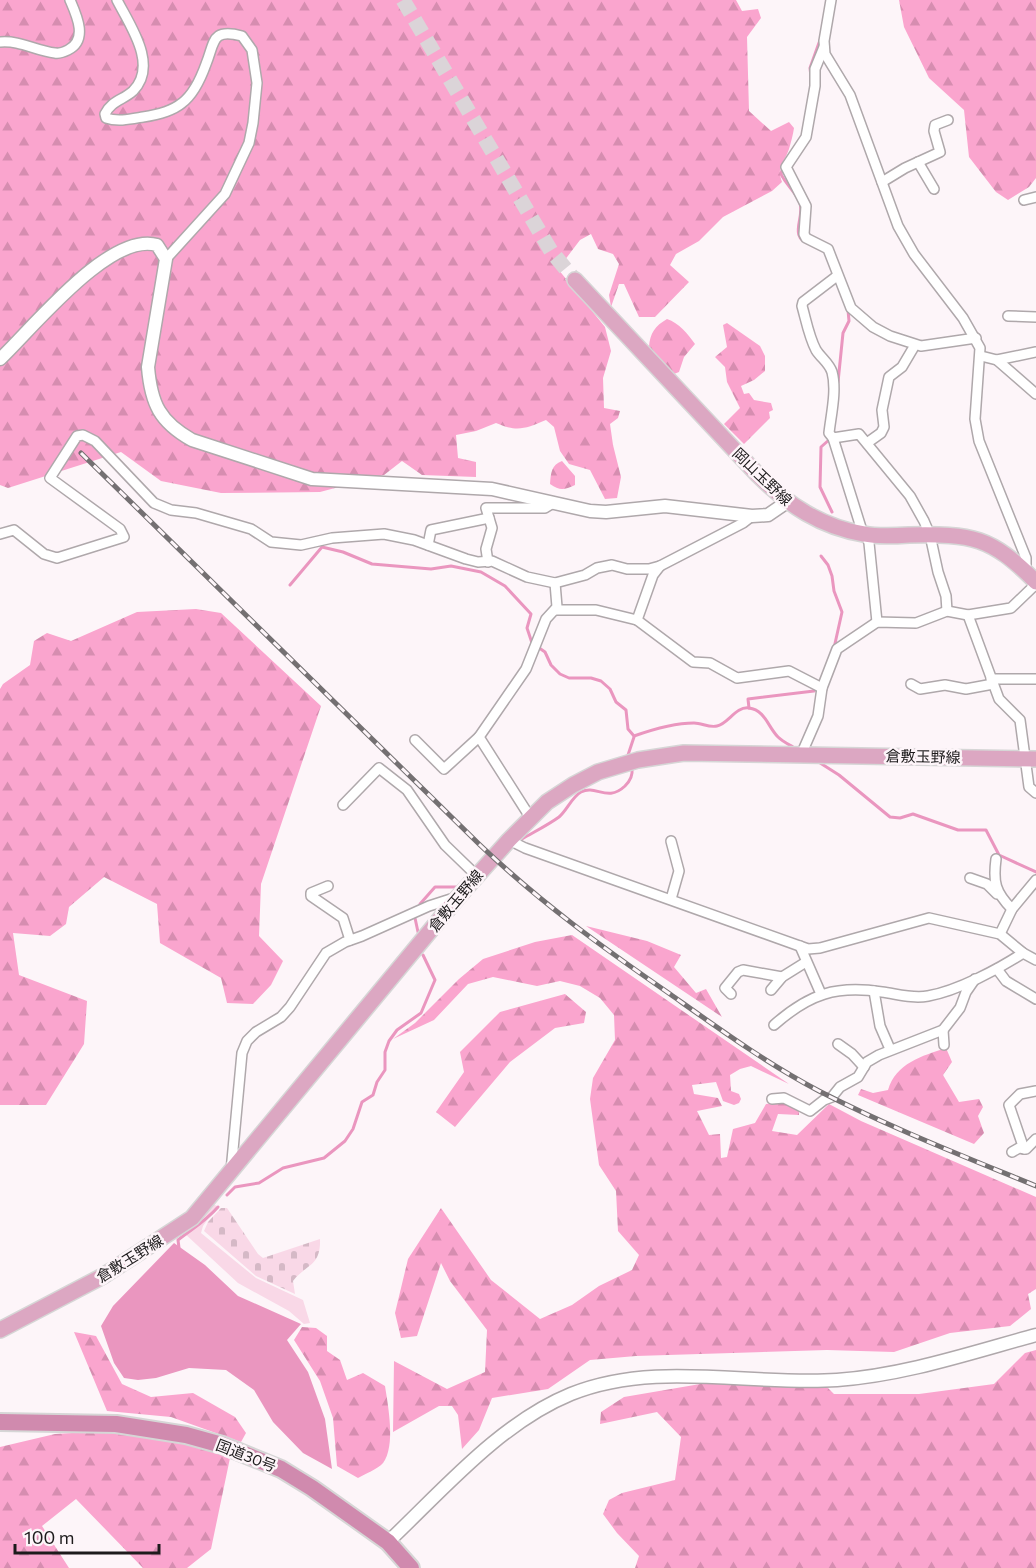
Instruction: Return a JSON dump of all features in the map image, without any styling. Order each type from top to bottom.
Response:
[{"type":"highway","name":"国道30号","points":[[0,1424],[116,1424],[186,1435],[222,1445],[281,1469],[312,1488],[388,1542],[411,1568]]},
{"type":"main road","name":"岡山玉野線","points":[[575,280],[706,420],[787,502],[824,522],[865,535],[958,535],[975,539],[993,546],[1011,558],[1033,580]]},
{"type":"main road","name":"倉敷玉野線","points":[[0,1330],[103,1276],[192,1218],[459,896],[530,817],[553,797],[573,785],[598,772],[638,760],[684,753],[1030,759]]},
{"type":"street","points":[[0,42],[12,42],[56,54],[73,48],[80,33],[70,0]]},
{"type":"street","points":[[117,0],[141,49],[143,68],[137,87],[128,96],[108,107],[106,118],[123,120],[163,114],[182,103],[194,90],[207,62],[211,45],[221,35],[229,32],[242,36],[252,50],[254,59],[257,83],[249,143],[225,194],[166,259],[148,367],[149,386],[159,412],[176,431],[192,440],[312,479],[492,489],[577,509],[606,512],[671,506],[752,516],[768,515],[787,502]]},
{"type":"street","points":[[831,0],[824,47],[814,69],[815,86],[806,136],[786,167],[806,206],[804,234],[806,238],[828,249],[836,276],[851,308],[857,315],[890,336],[921,346],[976,338]]},
{"type":"street","points":[[801,755],[818,716],[822,688],[837,649],[877,622],[916,623],[947,611],[968,615],[1011,608],[1033,580],[976,428],[980,348],[963,318],[903,237],[850,95],[825,54],[824,47]]},
{"type":"street","points":[[882,182],[940,152],[934,131],[935,125],[948,120]]},
{"type":"street","points":[[918,162],[934,189]]},
{"type":"street","points":[[1024,200],[1036,197]]},
{"type":"street","points":[[0,359],[77,281],[100,263],[148,242],[157,245],[166,259]]},
{"type":"street","points":[[836,276],[802,304],[812,342],[832,371],[834,381],[832,437],[869,543],[877,622]]},
{"type":"street","points":[[1008,316],[1036,317]]},
{"type":"street","points":[[867,443],[881,433],[884,427],[882,410],[888,378],[902,367],[915,345]]},
{"type":"street","points":[[981,357],[997,360],[1036,352]]},
{"type":"street","points":[[997,360],[1036,394]]},
{"type":"street","points":[[832,437],[859,434],[910,496],[930,535],[946,596],[947,611]]},
{"type":"street","points":[[0,534],[14,530],[45,554],[57,558],[124,537],[120,529],[50,477],[77,436],[84,435],[95,441],[154,502],[171,510],[196,513],[234,523],[251,529],[271,542],[301,544],[332,538],[384,534],[428,544],[478,562],[492,561],[527,577],[555,583],[612,565],[627,569],[649,569],[660,566],[743,523],[752,516]]},
{"type":"street","points":[[488,562],[486,549],[492,528],[486,508],[545,508],[554,503]]},
{"type":"street","points":[[428,544],[431,530],[489,518]]},
{"type":"street","points":[[637,621],[653,575],[660,566]]},
{"type":"street","points":[[415,740],[444,769],[479,737],[526,669],[546,619],[556,607],[555,583]]},
{"type":"street","points":[[555,609],[596,610],[637,621],[693,662],[710,663],[737,678],[789,671],[822,688]]},
{"type":"street","points":[[968,615],[999,699],[1020,720],[1030,759],[1029,787],[1036,793]]},
{"type":"street","points":[[911,684],[920,689],[945,685],[966,688],[992,681],[1036,679]]},
{"type":"street","points":[[479,737],[530,817]]},
{"type":"street","points":[[343,805],[379,768],[407,790],[445,845],[477,876]]},
{"type":"street","points":[[509,840],[525,848],[808,949],[820,948],[929,918],[1000,934],[1023,953],[1036,960]]},
{"type":"street","points":[[671,841],[679,871],[671,899]]},
{"type":"street","points":[[996,859],[995,880],[1001,898]]},
{"type":"street","points":[[970,878],[987,884],[1012,909]]},
{"type":"street","points":[[328,886],[311,892],[311,896],[343,918],[350,940]]},
{"type":"street","points":[[1000,934],[1012,909],[1034,886]]},
{"type":"street","points":[[231,1173],[242,1053],[247,1041],[256,1032],[281,1017],[290,1007],[326,953],[350,940],[429,906],[459,896]]},
{"type":"street","points":[[800,946],[821,994]]},
{"type":"street","points":[[774,1025],[803,1003],[821,994],[864,989],[913,997],[928,996],[997,969],[1023,953]]},
{"type":"street","points":[[771,990],[782,977],[806,962]]},
{"type":"street","points":[[997,969],[1006,981],[1036,999]]},
{"type":"street","points":[[731,994],[725,988],[738,972],[743,970],[782,977]]},
{"type":"street","points":[[772,1099],[784,1098],[810,1111],[832,1097],[840,1087],[858,1077],[867,1062],[890,1049],[943,1030],[960,1008],[966,992],[976,978]]},
{"type":"street","points":[[874,991],[880,1026],[890,1049]]},
{"type":"street","points":[[943,1030],[944,1045]]},
{"type":"street","points":[[838,1044],[864,1067]]},
{"type":"street","points":[[1024,1149],[1009,1105],[1020,1095],[1036,1091]]},
{"type":"street","points":[[1012,1152],[1019,1148],[1024,1149],[1036,1139]]},
{"type":"street","points":[[388,1542],[510,1428],[549,1404],[588,1388],[636,1378],[661,1376],[806,1381],[862,1378],[919,1367],[1036,1335]]},
{"type":"green space","points":[[0,0],[736,0],[742,11],[758,9],[761,18],[747,37],[749,111],[771,131],[789,122],[794,131],[780,168],[782,182],[772,191],[723,217],[699,241],[676,254],[670,265],[689,282],[655,317],[639,317],[624,284],[619,284],[611,307],[609,295],[619,264],[613,254],[598,249],[591,234],[580,240],[558,269],[605,327],[611,351],[603,378],[604,408],[620,411],[618,418],[610,424],[621,477],[617,498],[605,499],[590,470],[569,464],[560,451],[554,427],[546,420],[521,428],[510,428],[496,423],[476,431],[456,435],[458,458],[476,462],[476,477],[422,475],[402,461],[384,475],[320,492],[221,493],[161,481],[121,452],[8,488],[0,485]]},
{"type":"green space","points":[[899,0],[1036,0],[1036,178],[1029,187],[1008,200],[996,192],[969,157],[964,110],[929,78],[904,27]]},
{"type":"green space","points":[[667,319],[679,326],[695,344],[684,357],[679,372],[674,374],[649,347],[654,330]]},
{"type":"green space","points":[[727,323],[760,346],[765,356],[765,371],[754,380],[741,386],[744,394],[749,393],[754,400],[771,403],[773,410],[769,412],[770,418],[744,444],[724,424],[740,408],[727,382],[725,367],[715,357],[727,347],[723,325]]},
{"type":"green space","points":[[562,461],[575,476],[575,485],[562,489],[550,484],[554,467]]},
{"type":"green space","points":[[196,609],[221,613],[321,706],[261,884],[259,936],[283,961],[271,985],[253,1004],[227,1003],[221,978],[160,943],[157,904],[104,877],[69,907],[66,924],[50,936],[13,933],[19,975],[87,1001],[84,1044],[46,1105],[0,1105],[0,689],[3,684],[30,665],[34,641],[47,633],[71,641],[137,612]]},
{"type":"green space","points":[[586,926],[647,941],[681,955],[674,967],[696,993],[706,989],[722,1017]]},
{"type":"green space","points":[[572,935],[789,1084],[751,1066],[740,1069],[730,1075],[731,1091],[739,1094],[741,1099],[734,1105],[723,1101],[716,1082],[692,1085],[694,1094],[718,1098],[722,1106],[697,1111],[709,1135],[720,1134],[721,1158],[727,1157],[733,1129],[755,1123],[766,1104],[782,1102],[799,1110],[799,1115],[778,1114],[772,1131],[797,1135],[829,1104],[861,1121],[1036,1197],[1036,1289],[1028,1294],[1031,1309],[1010,1326],[950,1333],[894,1352],[827,1350],[636,1356],[590,1360],[548,1389],[492,1398],[479,1430],[462,1449],[458,1415],[452,1406],[439,1406],[393,1432],[394,1361],[447,1389],[485,1372],[487,1330],[450,1281],[441,1263],[417,1336],[401,1338],[395,1313],[408,1259],[441,1208],[491,1280],[540,1319],[572,1305],[599,1286],[632,1270],[639,1255],[618,1231],[616,1191],[599,1165],[590,1099],[593,1078],[615,1040],[614,1015],[600,998],[580,986],[560,981],[537,986],[493,977],[468,984],[434,1020],[393,1039],[415,1023],[459,979],[483,959],[535,942]]},
{"type":"green space","points":[[565,994],[586,1012],[584,1023],[555,1028],[510,1062],[455,1127],[436,1112],[464,1072],[460,1052],[500,1012]]},
{"type":"green space","points":[[946,1048],[952,1062],[943,1075],[959,1102],[979,1099],[983,1107],[978,1116],[984,1133],[974,1144],[858,1095],[861,1089],[873,1093],[888,1090],[897,1073],[904,1067],[919,1058]]},
{"type":"green space","points":[[213,1204],[217,1206],[203,1226],[201,1233],[256,1278],[303,1300],[310,1323],[304,1324],[289,1311],[238,1283],[183,1232]]},
{"type":"green space","points":[[221,1208],[227,1208],[263,1258],[320,1239],[320,1248],[315,1260],[293,1281],[295,1294],[256,1276],[204,1231],[208,1222]]},
{"type":"green space","points":[[302,1327],[316,1328],[327,1336],[327,1351],[340,1360],[347,1380],[363,1373],[385,1386],[390,1426],[387,1456],[381,1465],[358,1478],[337,1466],[333,1418],[320,1381],[294,1340]]},
{"type":"green space","points":[[74,1332],[96,1336],[122,1384],[151,1397],[193,1393],[235,1417],[246,1433],[241,1442],[171,1417],[107,1411]]},
{"type":"green space","points":[[1036,1350],[1036,1568],[635,1568],[639,1556],[603,1514],[609,1500],[622,1493],[675,1480],[681,1437],[657,1412],[600,1424],[601,1412],[624,1397],[712,1382],[827,1387],[834,1394],[919,1394],[994,1384],[1025,1353]]},
{"type":"green space","points":[[124,1430],[182,1440],[230,1458],[211,1549],[187,1568],[143,1568],[76,1499],[42,1526],[69,1568],[0,1568],[0,1447],[55,1434]]},
{"type":"shaded area","points":[[174,1243],[205,1265],[238,1296],[301,1324],[287,1340],[308,1372],[325,1419],[332,1469],[303,1453],[273,1422],[254,1390],[226,1370],[189,1368],[156,1378],[138,1380],[124,1378],[114,1363],[101,1326],[113,1306]]},
{"type":"waterway","points":[[811,77],[810,68],[820,40]]},
{"type":"waterway","points":[[784,163],[781,174],[800,203],[798,232],[804,241],[811,244]]},
{"type":"waterway","points":[[838,382],[843,333],[849,321],[848,310]]},
{"type":"waterway","points":[[830,439],[821,447],[820,487],[832,512]]},
{"type":"waterway","points":[[290,585],[322,547],[343,552],[372,564],[431,569],[451,566],[481,572],[505,586],[531,614],[527,628],[532,643],[545,652],[551,665],[560,674],[569,678],[591,678],[601,681],[610,689],[616,702],[626,710],[628,729],[634,736],[679,724],[717,726],[736,712],[749,708],[759,712],[778,737],[793,747]]},
{"type":"waterway","points":[[821,556],[828,565],[842,612],[834,648]]},
{"type":"waterway","points":[[749,708],[748,699],[814,691]]},
{"type":"waterway","points":[[628,755],[634,737]]},
{"type":"waterway","points":[[817,761],[839,775],[890,817],[900,818],[913,814],[958,830],[986,830],[999,855],[1036,872]]},
{"type":"waterway","points":[[522,839],[559,817],[581,792],[586,790],[607,793],[619,791],[630,780],[632,769]]},
{"type":"waterway","points":[[420,904],[435,887],[457,887]]},
{"type":"waterway","points":[[415,918],[418,932]]},
{"type":"waterway","points":[[227,1195],[235,1187],[259,1183],[283,1168],[324,1158],[345,1141],[353,1129],[362,1102],[373,1095],[377,1082],[385,1070],[385,1052],[389,1041],[397,1030],[421,1013],[435,980],[423,955]]},
{"type":"waterway","points":[[179,1248],[178,1240],[204,1221],[218,1207]]},
{"type":"tunnel","points":[[403,0],[551,251],[575,280]]},
{"type":"railway","points":[[81,453],[480,845],[572,924],[724,1032],[799,1080],[899,1129],[1036,1186]]}]
